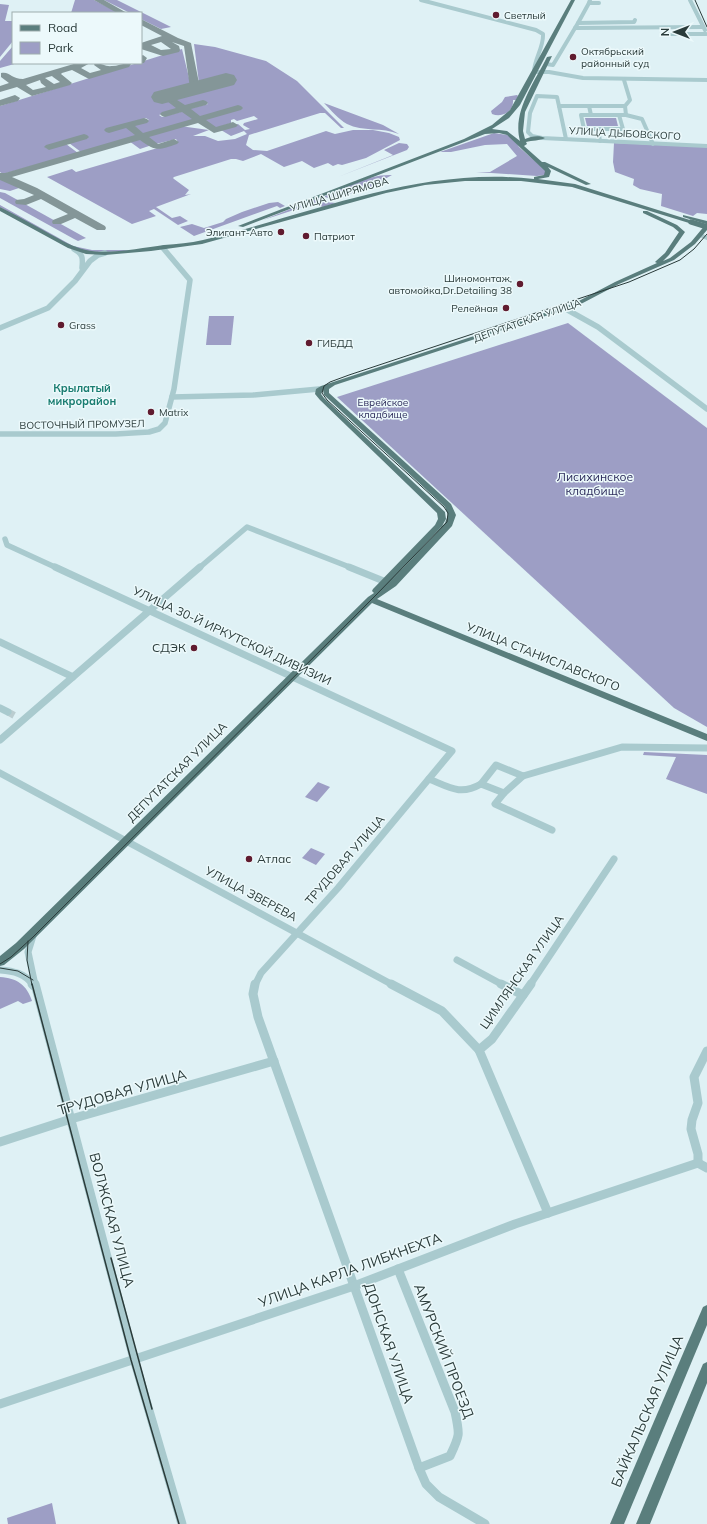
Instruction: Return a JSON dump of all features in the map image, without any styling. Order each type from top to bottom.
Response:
[{"type":"main road","points":[[481,133],[514,109],[572,0]]},
{"type":"main road","points":[[528,152],[520,131],[520,116],[534,96],[546,64],[578,0]]},
{"type":"main road","points":[[534,62],[540,62]]},
{"type":"main road","points":[[0,203],[75,244],[89,248],[137,248],[214,235],[481,133],[494,131],[511,134],[548,171],[547,176],[538,178],[474,176],[450,180]]},
{"type":"main road","points":[[523,142],[531,138],[542,138]]},
{"type":"main road","points":[[538,161],[570,176],[609,191],[640,200],[707,226]]},
{"type":"main road","name":"УЛИЦА ШИРЯМОВА","points":[[0,209],[74,249],[105,253],[162,248],[229,235],[364,196],[398,188],[450,180],[521,179],[569,184],[692,220]]},
{"type":"main road","points":[[582,187],[646,213],[679,229],[682,232],[681,236],[660,262],[641,272]]},
{"type":"main road","points":[[601,187],[609,191]]},
{"type":"main road","points":[[321,195],[320,198],[326,201],[364,196]]},
{"type":"main road","points":[[692,220],[707,223]]},
{"type":"main road","name":"ДЕПУТАТСКАЯ УЛИЦА","points":[[370,599],[393,584],[447,528],[452,515],[448,506],[325,392],[326,388],[330,385],[577,304],[641,272],[670,260],[686,249],[707,226]]},
{"type":"main road","points":[[671,248],[673,252],[686,249]]},
{"type":"main road","points":[[319,389],[330,385]]},
{"type":"main road","name":"ДЕПУТАТСКАЯ УЛИЦА","points":[[0,962],[15,951],[41,926],[370,599],[384,581],[438,526],[442,519],[441,512],[322,399],[318,394],[319,389]]},
{"type":"main road","name":"УЛИЦА СТАНИСЛАВСКОГО","points":[[370,599],[707,738]]},
{"type":"main road","name":"БАЙКАЛЬСКАЯ УЛИЦА","points":[[617,1524],[707,1311]]},
{"type":"main road","points":[[643,1524],[707,1368]]},
{"type":"street","points":[[421,0],[540,32],[544,36],[534,62],[534,72],[548,72],[573,78],[624,80],[707,80]]},
{"type":"street","points":[[663,34],[707,35],[690,0]]},
{"type":"street","points":[[546,64],[553,65],[590,1],[599,3]]},
{"type":"street","points":[[578,22],[634,22],[636,20]]},
{"type":"street","points":[[575,28],[703,27]]},
{"type":"street","points":[[624,80],[630,100],[625,106],[626,116]]},
{"type":"street","points":[[542,138],[532,136],[528,132],[528,120],[534,96],[557,97],[566,139]]},
{"type":"street","points":[[559,106],[625,106]]},
{"type":"street","points":[[589,106],[591,115]]},
{"type":"street","points":[[619,115],[623,129],[584,129],[581,115],[619,115],[642,119],[653,144]]},
{"type":"street","points":[[598,129],[600,141]]},
{"type":"street","name":"УЛИЦА ДЫБОВСКОГО","points":[[542,138],[707,146]]},
{"type":"street","points":[[700,235],[707,238]]},
{"type":"street","name":"ВОСТОЧНЫЙ ПРОМУЗЕЛ","points":[[0,434],[103,434],[149,432],[159,429],[165,423],[172,397],[179,358],[190,280],[162,248]]},
{"type":"street","points":[[74,249],[82,254],[84,261],[75,281]]},
{"type":"street","points":[[0,328],[42,312],[59,298],[75,281],[90,261],[98,255],[105,253]]},
{"type":"street","points":[[564,308],[598,327],[707,409]]},
{"type":"street","points":[[172,397],[253,395],[319,389]]},
{"type":"street","points":[[696,401],[707,404]]},
{"type":"street","points":[[0,740],[20,719],[73,677],[150,612],[247,527],[393,584]]},
{"type":"street","name":"УЛИЦА 30-Й ИРКУТСКОЙ ДИВИЗИИ","points":[[2,539],[7,545],[150,612],[293,676],[452,751]]},
{"type":"street","points":[[0,642],[73,677]]},
{"type":"street","points":[[0,708],[8,712]]},
{"type":"street","points":[[552,830],[496,804],[504,793],[523,776],[622,747],[707,748]]},
{"type":"street","name":"ТРУДОВАЯ УЛИЦА","points":[[255,984],[261,973],[342,884],[452,751]]},
{"type":"street","points":[[429,779],[461,792],[471,791],[481,784],[496,765],[523,776]]},
{"type":"street","name":"УЛИЦА ЗВЕРЕВА","points":[[0,773],[442,1010],[479,1050]]},
{"type":"street","points":[[481,784],[504,793]]},
{"type":"street","name":"ЦИМЛЯНСКАЯ УЛИЦА","points":[[479,1050],[492,1039],[614,859]]},
{"type":"street","name":"ВОЛЖСКАЯ УЛИЦА","points":[[41,926],[31,939],[28,952],[37,993],[72,1119],[134,1359],[182,1524]]},
{"type":"street","points":[[457,960],[523,995]]},
{"type":"street","points":[[0,970],[18,973],[26,977],[32,983],[37,993]]},
{"type":"street","name":"ДОНСКАЯ УЛИЦА","points":[[255,984],[252,993],[254,1003],[419,1468],[426,1484],[439,1497],[485,1524]]},
{"type":"street","points":[[479,1050],[548,1213]]},
{"type":"street","points":[[707,1051],[694,1077],[698,1102],[692,1120],[691,1129],[698,1154],[698,1163],[707,1168]]},
{"type":"street","name":"ТРУДОВАЯ УЛИЦА","points":[[0,1142],[72,1119],[274,1061]]},
{"type":"street","name":"УЛИЦА КАРЛА ЛИБКНЕХТА","points":[[0,1404],[354,1286],[548,1213],[698,1163]]},
{"type":"street","name":"АМУРСКИЙ ПРОЕЗД","points":[[398,1269],[448,1394],[458,1426],[459,1437],[450,1456],[419,1468]]},
{"type":"green space","points":[[75,0],[94,0],[117,12],[71,12]]},
{"type":"green space","points":[[104,0],[117,0],[141,12],[128,12]]},
{"type":"green space","points":[[0,4],[9,5],[5,21],[12,21],[12,42],[0,57]]},
{"type":"green space","points":[[142,12],[171,27],[161,29],[142,20]]},
{"type":"green space","points":[[194,44],[215,47],[266,61],[297,81],[344,128],[341,128],[325,113],[320,113],[249,135],[246,145],[253,150],[267,151],[326,131],[335,134],[353,130],[373,130],[389,133],[399,137],[400,140],[366,158],[342,165],[338,164],[333,166],[328,163],[314,168],[302,161],[284,167],[261,154],[243,161],[231,159],[174,177],[174,179],[189,190],[185,195],[191,194],[156,207],[172,218],[180,216],[188,221],[178,225],[154,209],[149,211],[156,216],[132,224],[47,177],[72,169],[76,172],[178,142],[176,139],[156,144],[146,137],[180,126],[209,130],[193,136],[205,136],[218,141],[235,139],[247,134],[244,131],[231,136],[221,130],[238,124],[245,130],[250,129],[243,125],[244,123],[258,119],[254,116],[237,121],[234,119],[231,120],[231,123],[216,128],[203,119],[242,107],[200,117],[188,109],[208,104],[205,101],[185,107],[174,99],[174,97],[231,81],[226,77],[223,77],[199,83]]},
{"type":"green space","points":[[12,47],[12,64],[14,64],[0,68],[0,61]]},
{"type":"green space","points":[[182,49],[191,86],[152,97],[156,100],[165,97],[180,108],[159,115],[162,117],[184,111],[196,119],[145,134],[141,134],[130,126],[149,120],[146,118],[105,130],[108,132],[127,127],[137,134],[136,136],[81,152],[69,143],[88,138],[85,135],[45,147],[48,149],[66,144],[78,153],[3,174],[0,172],[0,106],[134,64],[142,64],[142,62]]},
{"type":"green space","points":[[517,95],[516,100],[513,100],[512,108],[507,113],[500,115],[492,114],[491,111],[502,102],[505,97]]},
{"type":"green space","points":[[324,103],[383,125],[399,134],[359,128],[347,124]]},
{"type":"green space","points":[[585,118],[616,118],[618,126],[587,126]]},
{"type":"green space","points":[[494,133],[507,135],[514,139],[519,147],[546,171],[545,175],[537,176],[476,172],[490,172],[517,156],[507,144],[485,145],[451,152],[440,152]]},
{"type":"green space","points":[[141,138],[152,145],[140,149],[129,141]]},
{"type":"green space","points":[[399,143],[407,144],[409,147],[407,150],[338,177],[393,155],[384,150]]},
{"type":"green space","points":[[614,143],[707,147],[707,214],[697,213],[693,216],[661,206],[662,194],[640,189],[633,185],[634,179],[615,172],[613,162]]},
{"type":"green space","points":[[383,175],[392,175],[383,180],[388,183],[331,199],[325,197],[366,179]]},
{"type":"green space","points":[[0,178],[19,186],[19,188],[10,191],[0,189]]},
{"type":"green space","points":[[0,192],[5,193],[86,238],[78,241],[74,239],[0,198]]},
{"type":"green space","points":[[318,198],[324,202],[336,203],[323,207],[308,204],[297,210],[263,220]]},
{"type":"green space","points":[[278,202],[285,206],[280,208],[277,206],[194,236],[180,227],[192,224],[204,228],[223,222],[226,219],[242,212],[269,203]]},
{"type":"green space","points":[[0,205],[73,246],[92,250],[138,250],[103,252],[82,250],[50,237],[0,207]]},
{"type":"green space","points":[[209,316],[234,316],[231,345],[206,345]]},
{"type":"green space","name":"Лисихинское кладбище","points":[[568,323],[707,428],[707,727],[674,708],[337,397]]},
{"type":"green space","points":[[644,752],[707,755],[707,794],[666,779],[676,757],[643,755]]},
{"type":"green space","points":[[318,782],[330,787],[317,802],[305,797]]},
{"type":"green space","points":[[311,848],[325,854],[316,865],[302,858]]},
{"type":"green space","points":[[0,977],[11,979],[20,983],[30,995],[32,1001],[23,1004],[18,1001],[0,1009]]},
{"type":"green space","points":[[52,1503],[56,1524],[8,1524],[7,1518]]},
{"type":"taxiway","points":[[98,0],[121,12]]},
{"type":"taxiway","points":[[142,23],[174,39]]},
{"type":"taxiway","points":[[165,39],[174,40],[188,45],[195,88]]},
{"type":"taxiway","points":[[142,46],[150,48],[159,53],[176,50],[176,48],[165,42],[165,39]]},
{"type":"taxiway","points":[[142,46],[165,39]]},
{"type":"taxiway","points":[[23,82],[83,64]]},
{"type":"taxiway","points":[[106,69],[115,69],[127,64]]},
{"type":"taxiway","points":[[98,65],[106,69]]},
{"type":"taxiway","points":[[78,66],[76,69],[89,76],[106,71],[106,69]]},
{"type":"taxiway","points":[[52,86],[67,83],[56,75],[58,72]]},
{"type":"taxiway","points":[[4,75],[13,82],[23,82]]},
{"type":"taxiway","points":[[44,81],[52,86]]},
{"type":"taxiway","points":[[0,89],[23,82]]},
{"type":"taxiway","points":[[23,82],[21,83],[21,86],[32,93],[52,88],[52,86]]},
{"type":"taxiway","points":[[166,96],[184,109]]},
{"type":"taxiway","points":[[0,103],[15,98]]},
{"type":"taxiway","points":[[184,109],[203,103]]},
{"type":"taxiway","points":[[199,119],[238,108]]},
{"type":"taxiway","points":[[165,114],[184,109]]},
{"type":"taxiway","points":[[184,109],[199,119]]},
{"type":"taxiway","points":[[142,136],[199,119]]},
{"type":"taxiway","points":[[199,119],[214,130],[233,125]]},
{"type":"taxiway","points":[[128,125],[144,121]]},
{"type":"taxiway","points":[[109,130],[128,125]]},
{"type":"taxiway","points":[[128,125],[142,136]]},
{"type":"taxiway","points":[[76,214],[33,190],[0,176],[6,176],[142,136]]},
{"type":"taxiway","points":[[142,136],[154,146],[158,147],[174,142]]},
{"type":"taxiway","points":[[49,147],[84,137]]},
{"type":"taxiway","points":[[20,202],[26,202],[39,196],[40,194]]},
{"type":"taxiway","points":[[57,222],[76,214]]},
{"type":"taxiway","points":[[76,214],[101,228]]},
{"type":"runway","points":[[162,97],[226,80]]},
{"type":"tunnel","points":[[8,712],[17,717]]},
{"type":"tram line","points":[[695,0],[707,27]]},
{"type":"tram line","points":[[28,942],[376,595],[447,522],[448,513],[444,507],[327,400],[322,393],[324,386],[330,382],[349,375],[629,282],[680,260],[694,249],[707,234]]},
{"type":"tram line","points":[[0,964],[11,957],[28,942]]},
{"type":"tram line","points":[[28,942],[27,960],[31,979]]},
{"type":"tram line","points":[[0,968],[18,971],[31,979]]},
{"type":"tram line","points":[[31,979],[32,985]]},
{"type":"tram line","points":[[32,984],[131,1360],[179,1524]]},
{"type":"tram line","points":[[111,1258],[152,1409]]},
{"type":"place","name":"Светлый","points":[[496,15]]},
{"type":"place","name":"Октябрьский районный суд","points":[[573,57]]},
{"type":"place","name":"Элигант-Авто","points":[[281,232]]},
{"type":"place","name":"Патриот","points":[[306,236]]},
{"type":"place","name":"Шиномонтаж, автомойка,Dr.Detailing 38","points":[[520,284]]},
{"type":"place","name":"Релейная","points":[[506,308]]},
{"type":"place","name":"Grass","points":[[61,325]]},
{"type":"place","name":"ГИБДД","points":[[309,343]]},
{"type":"place","name":"Matrix","points":[[151,412]]},
{"type":"place","name":"СДЭК","points":[[194,648]]},
{"type":"place","name":"Атлас","points":[[249,859]]},
{"type":"district","name":"Крылатый микрорайон","points":[[82,394]]},
{"type":"park label","name":"Еврейское кладбище","points":[[383,408]]}]
